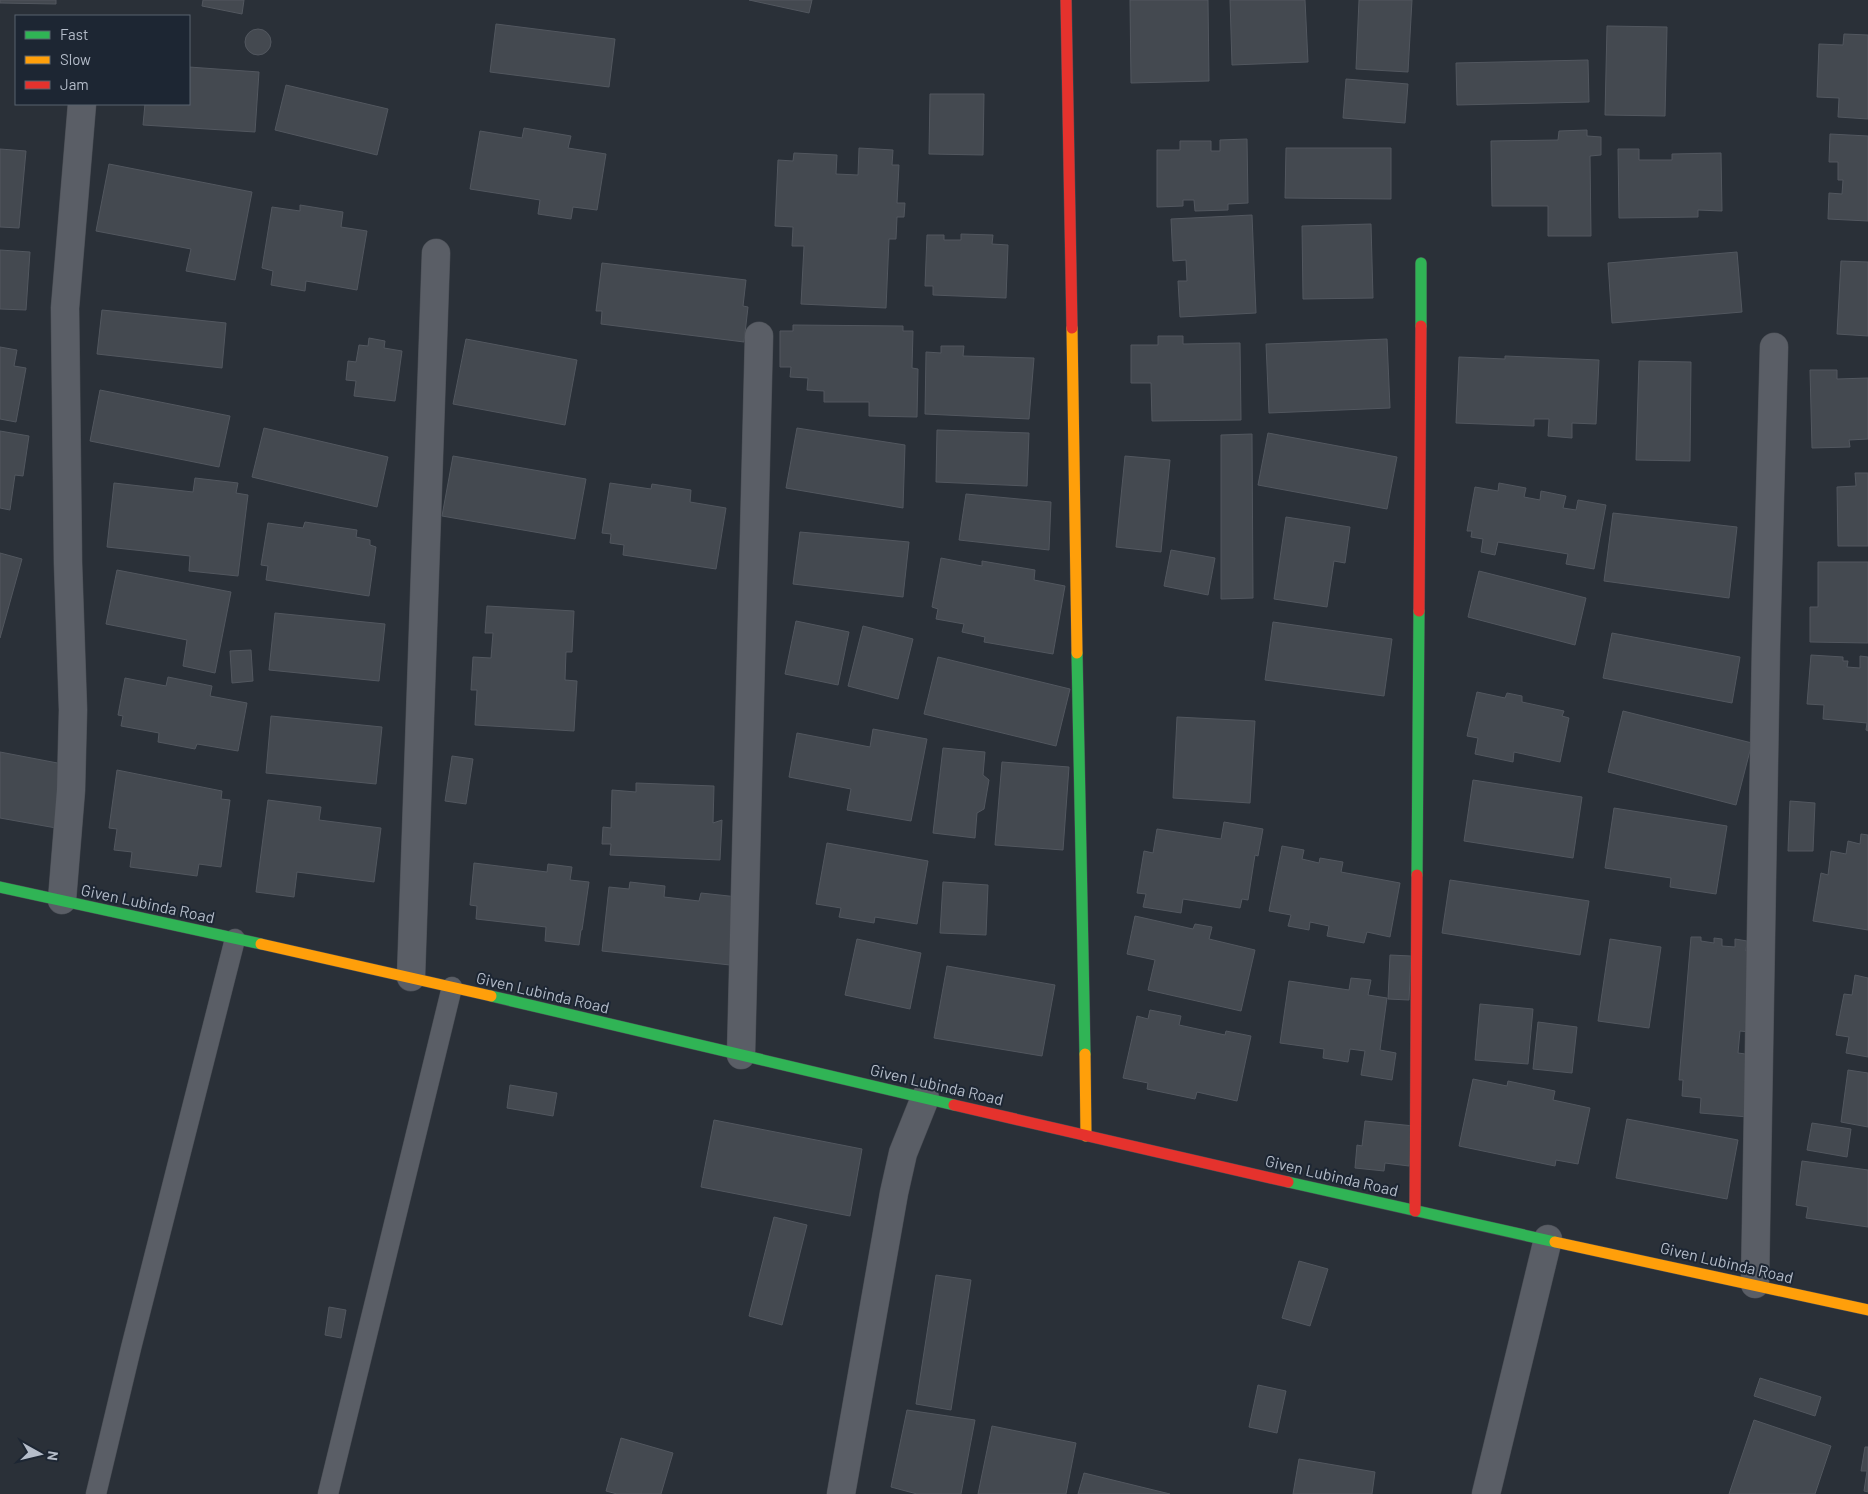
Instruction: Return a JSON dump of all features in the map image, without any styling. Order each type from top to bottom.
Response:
[{"type":"street","points":[[1066,0],[1086,1136]]},
{"type":"street","points":[[62,900],[71,790],[73,710],[68,563],[65,308],[82,105]]},
{"type":"street","points":[[412,978],[436,253]]},
{"type":"street","points":[[1416,1211],[1421,263]]},
{"type":"street","points":[[741,1055],[759,336]]},
{"type":"street","points":[[1755,1284],[1766,645],[1774,347]]},
{"type":"street","name":"Given Lubinda Road","points":[[0,887],[452,987],[1086,1136],[1416,1211],[1868,1310]]},
{"type":"street","points":[[841,1494],[894,1193],[903,1153],[925,1098]]},
{"type":"street","points":[[1486,1494],[1548,1239]]},
{"type":"lane","points":[[96,1494],[235,939]]},
{"type":"lane","points":[[328,1494],[452,987]]},
{"type":"building","points":[[0,0],[56,0],[56,4],[0,3]]},
{"type":"building","points":[[203,0],[244,0],[242,14],[202,6]]},
{"type":"building","points":[[749,0],[812,0],[809,13]]},
{"type":"building","points":[[1130,0],[1208,0],[1209,81],[1131,83]]},
{"type":"building","points":[[1230,0],[1305,0],[1308,62],[1232,65]]},
{"type":"building","points":[[1359,0],[1412,0],[1408,72],[1356,69]]},
{"type":"building","points":[[496,24],[615,39],[609,87],[490,72]]},
{"type":"building","points":[[1607,26],[1667,27],[1665,116],[1605,115]]},
{"type":"building","points":[[258,29],[267,33],[271,42],[267,51],[258,55],[249,51],[245,42],[249,33]]},
{"type":"building","points":[[1844,34],[1868,35],[1868,119],[1838,117],[1839,98],[1817,97],[1819,44],[1843,45]]},
{"type":"building","points":[[1588,60],[1589,102],[1457,105],[1456,63]]},
{"type":"building","points":[[190,67],[259,72],[255,132],[143,125],[145,105],[190,105]]},
{"type":"building","points":[[1346,79],[1408,84],[1405,123],[1343,118]]},
{"type":"building","points":[[286,85],[388,109],[377,155],[275,130]]},
{"type":"building","points":[[930,94],[984,94],[983,155],[929,154]]},
{"type":"building","points":[[524,128],[571,136],[568,148],[606,154],[597,210],[573,207],[571,219],[538,214],[540,200],[470,189],[480,131],[522,138]]},
{"type":"building","points":[[1587,130],[1587,136],[1601,137],[1601,155],[1590,156],[1591,236],[1548,236],[1548,206],[1492,206],[1491,141],[1558,140],[1559,131]]},
{"type":"building","points":[[1830,134],[1868,136],[1868,221],[1828,219],[1829,193],[1842,194],[1843,180],[1838,180],[1838,162],[1829,162]]},
{"type":"building","points":[[1247,139],[1248,203],[1228,204],[1228,210],[1195,211],[1194,200],[1183,200],[1183,206],[1157,207],[1157,150],[1180,150],[1180,141],[1211,141],[1211,151],[1220,151],[1220,140]]},
{"type":"building","points":[[859,148],[893,150],[892,165],[899,165],[897,203],[905,203],[904,217],[897,217],[896,239],[889,239],[886,308],[801,304],[804,246],[792,246],[793,227],[775,226],[778,160],[793,161],[794,153],[837,155],[836,174],[858,175]]},
{"type":"building","points":[[1286,148],[1391,148],[1391,199],[1285,198]]},
{"type":"building","points":[[0,149],[26,151],[19,228],[0,227]]},
{"type":"building","points":[[1618,149],[1639,149],[1639,160],[1672,160],[1672,154],[1721,153],[1722,211],[1698,210],[1698,217],[1619,218]]},
{"type":"building","points":[[109,164],[252,192],[235,280],[186,271],[191,249],[96,231]]},
{"type":"building","points":[[300,205],[343,212],[341,227],[367,231],[357,290],[306,281],[305,291],[271,285],[273,271],[262,268],[272,207],[300,211]]},
{"type":"building","points":[[1252,215],[1256,313],[1180,317],[1178,281],[1187,281],[1186,260],[1173,261],[1171,219]]},
{"type":"building","points":[[1371,224],[1373,298],[1303,299],[1302,226]]},
{"type":"building","points":[[961,234],[993,235],[992,244],[1008,245],[1006,298],[933,295],[933,286],[925,286],[927,235],[944,235],[944,240],[961,240]]},
{"type":"building","points":[[0,250],[30,252],[26,310],[0,309]]},
{"type":"building","points":[[1737,252],[1742,312],[1612,323],[1608,263]]},
{"type":"building","points":[[1841,261],[1868,262],[1868,336],[1837,334]]},
{"type":"building","points":[[602,263],[746,280],[743,306],[748,307],[744,342],[601,324],[602,311],[596,311]]},
{"type":"building","points":[[102,310],[226,323],[222,368],[97,354]]},
{"type":"building","points":[[793,325],[903,326],[903,331],[913,331],[912,368],[918,369],[917,417],[869,416],[869,402],[824,402],[824,391],[807,390],[808,378],[790,377],[791,367],[780,367],[780,331],[793,331]]},
{"type":"building","points":[[1158,336],[1183,336],[1183,344],[1240,343],[1241,420],[1152,421],[1151,383],[1131,383],[1131,345],[1158,345]]},
{"type":"building","points":[[369,338],[385,341],[384,348],[402,351],[395,401],[354,396],[356,381],[346,380],[348,361],[356,362],[359,345],[368,346]]},
{"type":"building","points":[[466,339],[577,360],[565,425],[453,404]]},
{"type":"building","points":[[1387,339],[1390,408],[1269,413],[1266,344]]},
{"type":"building","points":[[941,346],[964,346],[963,356],[1034,358],[1029,419],[925,414],[926,352],[941,353]]},
{"type":"building","points":[[0,347],[17,350],[14,366],[26,368],[16,422],[0,419]]},
{"type":"building","points":[[1505,356],[1599,360],[1596,424],[1572,423],[1572,438],[1548,436],[1549,419],[1534,419],[1534,426],[1456,423],[1459,357],[1505,359]]},
{"type":"building","points":[[1639,361],[1691,362],[1690,461],[1636,460]]},
{"type":"building","points":[[1810,370],[1837,370],[1837,379],[1868,378],[1868,439],[1849,440],[1850,447],[1812,448]]},
{"type":"building","points":[[100,390],[230,416],[219,467],[90,441]]},
{"type":"building","points":[[264,428],[388,457],[377,507],[252,477]]},
{"type":"building","points":[[797,428],[905,445],[903,508],[786,488]]},
{"type":"building","points":[[937,430],[1029,433],[1027,486],[936,482]]},
{"type":"building","points":[[0,431],[29,436],[23,476],[15,475],[10,510],[0,508]]},
{"type":"building","points":[[1268,433],[1397,457],[1387,509],[1258,485]]},
{"type":"building","points":[[1252,434],[1253,598],[1221,599],[1221,435]]},
{"type":"building","points":[[453,456],[586,479],[575,539],[442,516]]},
{"type":"building","points":[[1125,456],[1170,460],[1161,552],[1116,547]]},
{"type":"building","points":[[1855,473],[1868,473],[1868,546],[1838,546],[1837,487],[1856,486]]},
{"type":"building","points":[[195,478],[238,483],[236,493],[248,495],[238,576],[189,571],[190,556],[107,547],[114,483],[193,492]]},
{"type":"building","points":[[610,483],[651,489],[652,484],[691,490],[690,502],[726,508],[716,569],[623,555],[624,545],[610,543],[611,534],[602,533]]},
{"type":"building","points":[[1499,483],[1526,488],[1524,497],[1540,500],[1541,491],[1566,496],[1563,508],[1576,510],[1578,500],[1606,505],[1594,569],[1566,564],[1568,554],[1498,542],[1495,555],[1481,552],[1483,539],[1471,537],[1472,531],[1467,531],[1475,487],[1498,491]]},
{"type":"building","points":[[966,494],[1051,502],[1049,550],[959,540]]},
{"type":"building","points":[[1613,513],[1737,527],[1729,598],[1604,581]]},
{"type":"building","points":[[1286,517],[1350,527],[1345,563],[1334,561],[1327,607],[1274,599]]},
{"type":"building","points":[[305,522],[357,530],[356,537],[370,540],[370,545],[376,547],[369,596],[266,580],[268,566],[261,565],[268,523],[303,528]]},
{"type":"building","points":[[800,532],[909,542],[903,597],[793,584]]},
{"type":"building","points":[[1171,550],[1215,558],[1208,595],[1164,586]]},
{"type":"building","points":[[0,553],[22,559],[0,638]]},
{"type":"building","points":[[941,558],[982,566],[982,561],[1035,570],[1034,580],[1065,586],[1053,654],[984,642],[985,637],[962,632],[964,624],[936,619],[938,609],[932,607]]},
{"type":"building","points":[[1818,562],[1868,562],[1868,643],[1810,642],[1810,607],[1818,607]]},
{"type":"building","points":[[117,570],[231,592],[215,673],[183,666],[187,640],[106,624]]},
{"type":"building","points":[[1479,571],[1586,598],[1575,645],[1468,617]]},
{"type":"building","points":[[487,606],[574,611],[572,652],[566,652],[565,680],[577,681],[574,731],[475,725],[477,690],[471,690],[473,657],[491,658],[493,633],[485,633]]},
{"type":"building","points":[[275,613],[385,624],[379,681],[269,670]]},
{"type":"building","points":[[796,621],[849,632],[838,685],[785,674]]},
{"type":"building","points":[[1273,622],[1392,639],[1384,696],[1265,680]]},
{"type":"building","points":[[863,626],[913,639],[898,699],[848,686]]},
{"type":"building","points":[[1612,633],[1740,657],[1732,703],[1603,678]]},
{"type":"building","points":[[251,650],[253,681],[232,683],[230,651]]},
{"type":"building","points":[[1811,655],[1843,657],[1843,661],[1848,661],[1847,667],[1860,668],[1860,656],[1868,657],[1868,731],[1866,730],[1867,723],[1823,719],[1824,705],[1807,704]]},
{"type":"building","points":[[938,657],[1070,689],[1056,746],[924,714]]},
{"type":"building","points":[[168,677],[212,686],[210,696],[247,703],[238,751],[197,744],[195,749],[158,742],[159,733],[121,726],[123,716],[118,715],[125,678],[166,686]]},
{"type":"building","points":[[1477,692],[1505,698],[1507,693],[1522,696],[1522,702],[1564,711],[1562,716],[1569,718],[1560,762],[1514,752],[1513,762],[1475,754],[1478,738],[1467,736]]},
{"type":"building","points":[[1623,711],[1752,743],[1736,805],[1608,772]]},
{"type":"building","points":[[271,716],[382,727],[376,784],[266,773]]},
{"type":"building","points":[[1177,717],[1255,721],[1250,803],[1173,798]]},
{"type":"building","points":[[873,729],[927,739],[911,821],[847,810],[851,789],[789,777],[797,733],[870,747]]},
{"type":"building","points":[[943,748],[985,752],[983,775],[989,780],[984,809],[977,813],[975,838],[933,833]]},
{"type":"building","points":[[0,752],[68,765],[56,828],[0,818]]},
{"type":"building","points":[[452,756],[473,759],[466,804],[445,801]]},
{"type":"building","points":[[1002,762],[1069,767],[1063,850],[995,845]]},
{"type":"building","points":[[117,770],[222,791],[221,799],[230,800],[221,867],[199,864],[197,876],[130,867],[132,852],[114,850],[117,829],[109,828]]},
{"type":"building","points":[[1473,780],[1582,797],[1573,858],[1464,841]]},
{"type":"building","points":[[636,783],[714,786],[713,823],[722,820],[720,860],[610,855],[611,844],[602,844],[603,827],[611,828],[612,790],[636,792]]},
{"type":"building","points":[[268,800],[321,807],[319,820],[381,828],[374,882],[297,872],[294,897],[256,892]]},
{"type":"building","points":[[1790,801],[1815,803],[1813,851],[1788,851]]},
{"type":"building","points":[[1614,808],[1727,826],[1716,894],[1670,887],[1671,878],[1605,868]]},
{"type":"building","points":[[1224,822],[1263,829],[1258,856],[1255,855],[1248,900],[1242,899],[1240,908],[1183,899],[1181,913],[1143,907],[1146,894],[1137,893],[1144,851],[1153,853],[1157,829],[1221,839]]},
{"type":"building","points":[[1861,834],[1868,835],[1868,930],[1813,921],[1821,873],[1828,875],[1831,851],[1846,854],[1848,841],[1860,844]]},
{"type":"building","points":[[827,843],[928,861],[917,924],[875,917],[874,923],[839,917],[841,908],[816,904]]},
{"type":"building","points":[[1282,846],[1304,850],[1302,859],[1319,863],[1320,858],[1343,862],[1341,872],[1400,883],[1390,937],[1367,932],[1364,943],[1327,936],[1329,926],[1310,922],[1309,930],[1288,926],[1291,915],[1269,911]]},
{"type":"building","points":[[474,863],[547,872],[548,864],[572,867],[570,880],[589,882],[579,945],[545,941],[546,927],[476,919],[477,906],[470,905]]},
{"type":"building","points":[[1450,880],[1589,901],[1580,955],[1442,933]]},
{"type":"building","points":[[630,882],[665,886],[664,897],[699,901],[701,893],[738,897],[730,965],[602,951],[609,887],[629,889]]},
{"type":"building","points":[[943,882],[988,885],[986,935],[940,933]]},
{"type":"building","points":[[1135,916],[1193,929],[1195,924],[1212,927],[1209,939],[1255,950],[1241,1011],[1148,990],[1155,960],[1127,954]]},
{"type":"building","points":[[1691,937],[1701,937],[1701,941],[1714,943],[1714,938],[1722,939],[1722,946],[1735,947],[1735,939],[1747,941],[1746,951],[1756,952],[1749,1032],[1740,1031],[1738,1053],[1753,1055],[1748,1117],[1700,1113],[1701,1098],[1682,1096],[1683,1080],[1679,1080]]},
{"type":"building","points":[[857,939],[921,953],[910,1009],[845,995]]},
{"type":"building","points":[[1610,939],[1661,947],[1649,1028],[1598,1021]]},
{"type":"building","points":[[1390,955],[1411,956],[1409,1000],[1388,999]]},
{"type":"building","points":[[947,966],[1055,985],[1042,1056],[934,1038]]},
{"type":"building","points":[[1855,975],[1868,978],[1868,1057],[1846,1053],[1849,1037],[1836,1035],[1844,994],[1852,995]]},
{"type":"building","points":[[1351,978],[1371,980],[1368,995],[1387,998],[1380,1050],[1396,1053],[1392,1080],[1361,1075],[1365,1051],[1350,1049],[1348,1062],[1323,1058],[1324,1049],[1280,1043],[1289,981],[1349,990]]},
{"type":"building","points":[[1480,1004],[1533,1009],[1528,1064],[1475,1060]]},
{"type":"building","points":[[1150,1010],[1181,1016],[1179,1025],[1225,1035],[1226,1031],[1251,1036],[1237,1101],[1197,1092],[1195,1099],[1147,1089],[1148,1083],[1123,1078],[1137,1016],[1148,1019]]},
{"type":"building","points":[[1538,1022],[1577,1027],[1572,1073],[1533,1069]]},
{"type":"building","points":[[1848,1070],[1868,1073],[1868,1127],[1841,1122]]},
{"type":"building","points":[[1473,1079],[1507,1086],[1508,1081],[1555,1091],[1553,1100],[1590,1108],[1578,1164],[1556,1160],[1555,1166],[1459,1146]]},
{"type":"building","points":[[510,1085],[557,1093],[553,1116],[507,1108]]},
{"type":"building","points":[[1627,1119],[1738,1140],[1727,1199],[1616,1178]]},
{"type":"building","points":[[714,1120],[862,1149],[850,1216],[701,1187]]},
{"type":"building","points":[[1365,1121],[1414,1126],[1409,1166],[1385,1163],[1384,1171],[1355,1168],[1357,1145],[1362,1146]]},
{"type":"building","points":[[1812,1123],[1851,1129],[1847,1157],[1807,1150]]},
{"type":"building","points":[[1802,1161],[1868,1170],[1868,1227],[1806,1218],[1808,1207],[1796,1205]]},
{"type":"building","points":[[774,1217],[807,1225],[782,1325],[749,1316]]},
{"type":"building","points":[[1299,1261],[1328,1269],[1310,1326],[1282,1318]]},
{"type":"building","points":[[936,1275],[971,1280],[951,1410],[916,1404]]},
{"type":"building","points":[[329,1307],[346,1310],[341,1338],[325,1335]]},
{"type":"building","points":[[1760,1378],[1821,1397],[1815,1416],[1754,1396]]},
{"type":"building","points":[[1258,1385],[1286,1391],[1277,1433],[1249,1427]]},
{"type":"building","points":[[907,1410],[975,1420],[961,1494],[917,1494],[891,1487]]},
{"type":"building","points":[[1754,1420],[1831,1446],[1815,1494],[1729,1494]]},
{"type":"building","points":[[992,1426],[1076,1443],[1066,1494],[978,1494]]},
{"type":"building","points":[[621,1438],[673,1453],[661,1494],[617,1494],[606,1491]]},
{"type":"building","points":[[1865,1447],[1868,1447],[1868,1492],[1864,1491],[1867,1471],[1861,1471]]},
{"type":"building","points":[[1299,1459],[1375,1472],[1372,1494],[1293,1494]]},
{"type":"building","points":[[1084,1473],[1170,1494],[1078,1494]]},
{"type":"traffic: fast","points":[[1421,263],[1421,326]]},
{"type":"traffic: fast","points":[[1417,875],[1419,611]]},
{"type":"traffic: fast","points":[[1077,653],[1085,1054]]},
{"type":"traffic: fast","points":[[0,887],[261,944]]},
{"type":"traffic: fast","points":[[491,996],[954,1105]]},
{"type":"traffic: fast","points":[[1288,1182],[1555,1242]]},
{"type":"traffic: slow","points":[[1072,328],[1077,653]]},
{"type":"traffic: slow","points":[[261,944],[491,996]]},
{"type":"traffic: slow","points":[[1085,1054],[1086,1136]]},
{"type":"traffic: slow","points":[[1555,1242],[1868,1310]]},
{"type":"traffic: jam","points":[[1066,0],[1072,328]]},
{"type":"traffic: jam","points":[[1419,611],[1421,326]]},
{"type":"traffic: jam","points":[[1415,1211],[1417,875]]},
{"type":"traffic: jam","points":[[954,1105],[1288,1182]]}]
